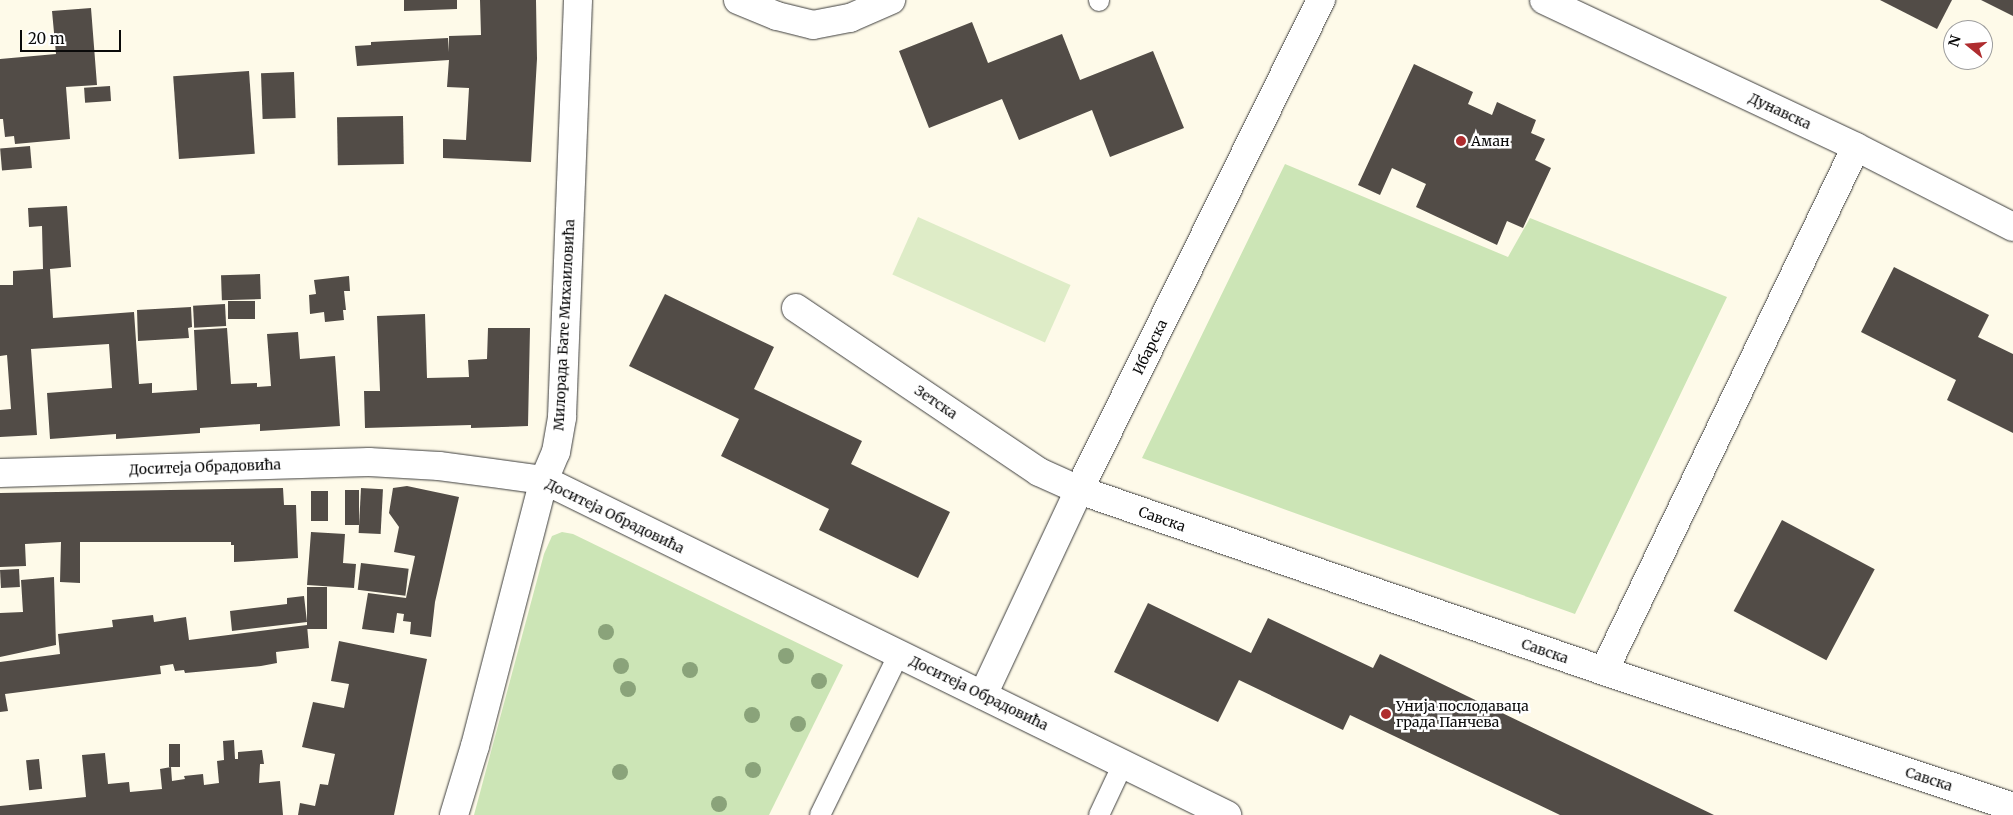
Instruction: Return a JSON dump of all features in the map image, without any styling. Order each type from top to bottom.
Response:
[{"type":"street","name":"Милорада Бате Михаиловића","points":[[454,815],[475,746],[544,480],[556,452],[562,418],[578,0]]},
{"type":"street","points":[[738,0],[778,16],[813,25],[850,18],[891,0]]},
{"type":"street","name":"Ибарска","points":[[982,695],[1079,490],[1322,0]]},
{"type":"street","name":"Дунавска","points":[[1544,0],[1856,147],[2013,227]]},
{"type":"street","points":[[1604,671],[1856,147]]},
{"type":"street","name":"Зетска","points":[[796,308],[1039,472],[1079,490]]},
{"type":"street","name":"Доситеја Обрадовића","points":[[0,473],[369,462],[439,466],[544,480],[1227,815]]},
{"type":"street","name":"Савска","points":[[1079,490],[1604,671],[2013,807]]},
{"type":"lane","points":[[820,815],[899,654]]},
{"type":"lane","points":[[1099,815],[1123,764]]},
{"type":"green space","points":[[1285,164],[1508,257],[1530,218],[1727,297],[1575,614],[1142,458]]},
{"type":"green space","points":[[918,217],[1071,285],[1045,342],[892,275]]},
{"type":"green space","points":[[562,532],[573,534],[843,665],[769,815],[474,815],[544,554],[552,536]]},
{"type":"building","points":[[404,0],[457,0],[457,9],[404,11]]},
{"type":"building","points":[[480,0],[536,0],[537,59],[531,162],[443,158],[443,139],[466,140],[469,88],[447,87],[449,60],[357,66],[355,46],[371,45],[371,42],[448,38],[449,52],[449,36],[481,35]]},
{"type":"building","points":[[1880,0],[1952,0],[1937,29]]},
{"type":"building","points":[[1981,0],[2013,0],[2013,16]]},
{"type":"building","points":[[91,8],[97,85],[66,87],[70,139],[15,144],[14,136],[5,137],[3,119],[0,119],[0,59],[56,54],[52,11]]},
{"type":"building","points":[[972,22],[988,63],[1062,34],[1080,80],[1153,51],[1184,128],[1110,157],[1092,110],[1019,140],[1002,99],[929,128],[899,51]]},
{"type":"building","points":[[1414,64],[1473,92],[1468,104],[1492,115],[1497,102],[1536,120],[1531,133],[1545,139],[1535,160],[1551,168],[1523,228],[1507,221],[1497,245],[1416,207],[1426,184],[1392,168],[1380,195],[1358,185]]},
{"type":"building","points":[[249,71],[255,154],[179,159],[173,76]]},
{"type":"building","points":[[294,72],[296,118],[263,119],[261,73]]},
{"type":"building","points":[[110,86],[111,101],[85,103],[84,88]]},
{"type":"building","points":[[403,116],[404,164],[338,165],[337,117]]},
{"type":"building","points":[[30,146],[32,168],[2,171],[0,149]]},
{"type":"building","points":[[67,206],[71,267],[50,269],[53,318],[134,312],[139,384],[152,383],[152,393],[197,390],[194,330],[227,328],[231,384],[257,383],[257,387],[271,386],[267,334],[298,332],[300,359],[335,356],[340,426],[260,431],[260,424],[200,428],[200,433],[116,439],[116,434],[50,439],[47,393],[112,388],[109,344],[31,349],[37,435],[0,437],[0,410],[11,409],[7,355],[0,356],[0,285],[13,285],[13,271],[43,269],[42,226],[29,227],[28,208]]},
{"type":"building","points":[[1894,267],[1989,315],[1978,337],[2013,354],[2013,433],[1947,400],[1956,380],[1861,332]]},
{"type":"building","points":[[260,274],[261,299],[222,300],[221,275]]},
{"type":"building","points":[[349,276],[350,291],[344,291],[346,310],[343,310],[344,320],[325,322],[324,312],[310,314],[309,295],[316,294],[314,280]]},
{"type":"building","points":[[665,294],[774,347],[754,389],[862,441],[851,464],[950,512],[918,578],[819,530],[829,509],[721,456],[739,419],[629,366]]},
{"type":"building","points":[[228,301],[255,301],[255,319],[228,319]]},
{"type":"building","points":[[225,304],[226,326],[194,328],[193,306]]},
{"type":"building","points":[[191,307],[192,327],[188,328],[189,338],[138,341],[137,310]]},
{"type":"building","points":[[425,314],[427,378],[469,377],[468,360],[487,359],[488,328],[530,328],[528,426],[471,428],[471,425],[365,428],[364,391],[380,391],[377,316]]},
{"type":"building","points":[[407,486],[459,497],[435,602],[431,637],[410,634],[411,622],[403,621],[404,614],[397,613],[394,633],[362,629],[368,593],[406,598],[415,556],[394,552],[399,527],[389,513],[393,488]]},
{"type":"building","points":[[283,488],[284,505],[296,505],[298,558],[234,562],[234,545],[231,545],[231,542],[80,542],[80,583],[60,582],[61,542],[25,544],[26,566],[0,567],[0,493]]},
{"type":"building","points":[[361,488],[383,489],[381,534],[359,533]]},
{"type":"building","points":[[345,490],[359,490],[359,525],[345,525]]},
{"type":"building","points":[[311,491],[328,491],[328,521],[311,521]]},
{"type":"building","points":[[1782,520],[1875,569],[1826,660],[1734,611]]},
{"type":"building","points":[[311,532],[345,534],[343,563],[356,564],[354,588],[307,585]]},
{"type":"building","points":[[361,563],[409,569],[405,596],[358,590]]},
{"type":"building","points":[[19,569],[20,587],[1,588],[0,570]]},
{"type":"building","points":[[54,577],[56,645],[0,657],[0,613],[23,612],[21,580]]},
{"type":"building","points":[[307,587],[327,587],[327,629],[307,629]]},
{"type":"building","points":[[304,596],[307,622],[232,631],[230,611],[287,604],[287,598]]},
{"type":"building","points":[[1148,603],[1251,653],[1268,618],[1373,668],[1380,654],[1714,815],[1560,815],[1350,715],[1343,730],[1239,680],[1218,722],[1114,672]]},
{"type":"building","points":[[153,615],[154,622],[186,617],[189,640],[307,625],[309,648],[276,652],[277,663],[261,666],[185,673],[184,670],[175,671],[173,664],[160,666],[161,674],[5,694],[8,711],[0,712],[0,662],[60,654],[58,634],[113,627],[112,620]]},
{"type":"building","points":[[339,641],[427,659],[394,815],[298,815],[300,803],[315,806],[320,784],[328,785],[335,754],[302,747],[313,702],[344,708],[349,684],[331,681]]},
{"type":"building","points":[[234,740],[235,759],[238,759],[238,752],[262,750],[264,764],[260,764],[259,783],[280,781],[283,815],[0,815],[0,806],[86,797],[82,755],[105,753],[108,784],[129,782],[130,792],[162,789],[160,769],[171,767],[172,781],[185,779],[184,776],[203,774],[204,785],[219,783],[217,761],[224,760],[223,741]]},
{"type":"building","points":[[169,744],[180,744],[180,767],[169,767]]},
{"type":"building","points":[[39,759],[42,789],[29,790],[26,760]]},
{"type":"place","name":"Аман","points":[[1461,141]]},
{"type":"place","name":"Унија послодаваца града Панчева","points":[[1386,714]]}]
